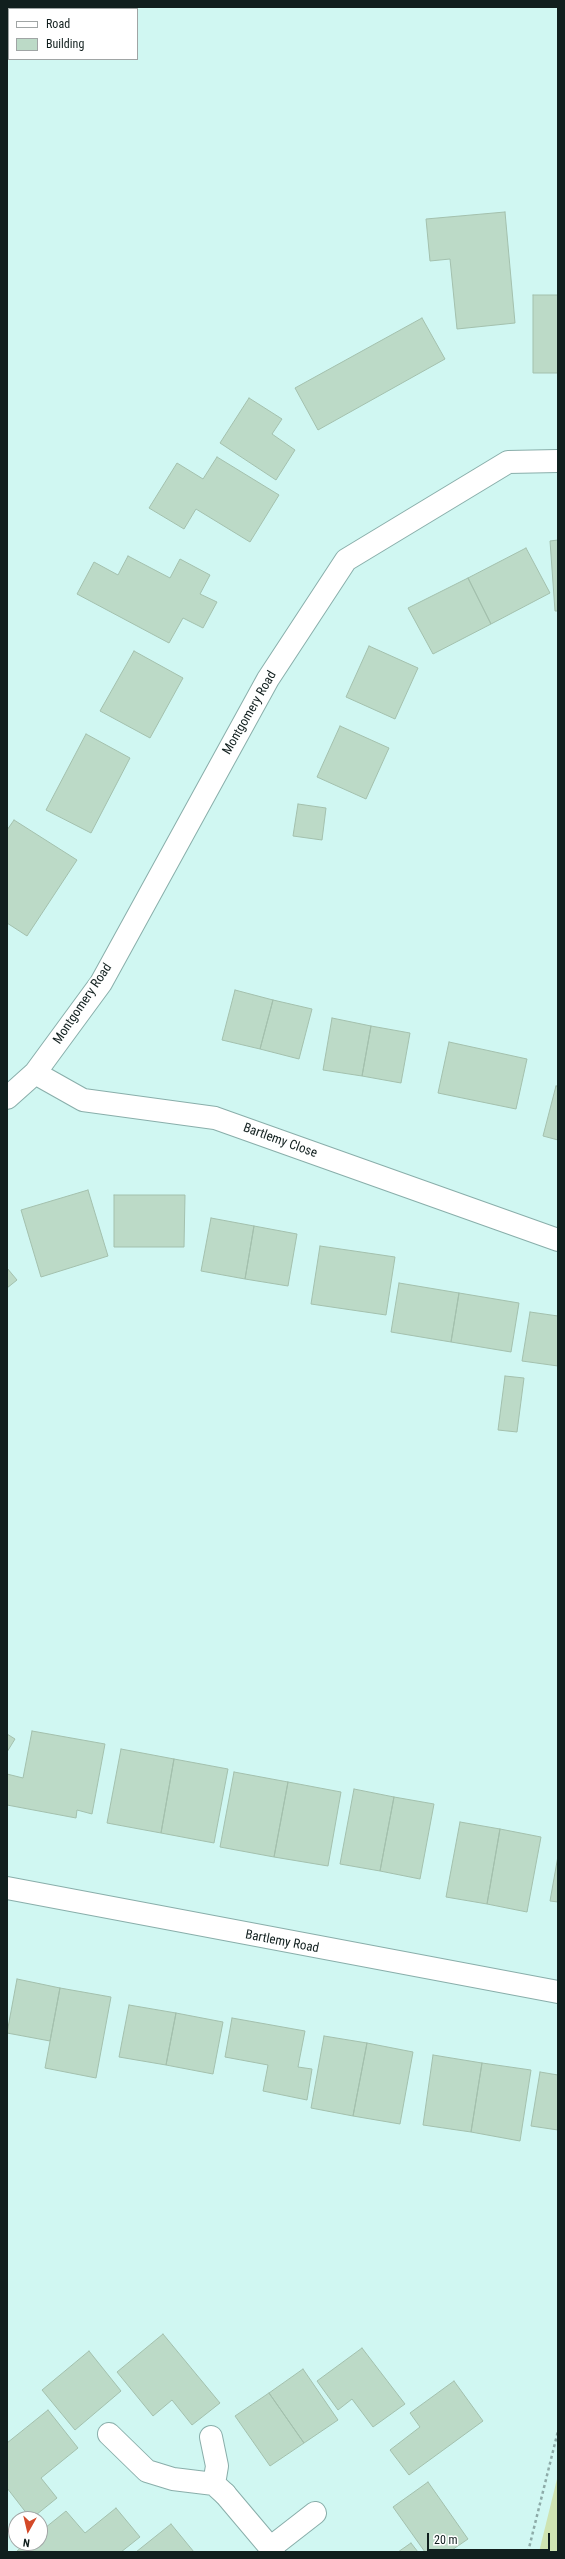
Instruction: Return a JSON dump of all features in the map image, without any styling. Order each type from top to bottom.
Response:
[{"type":"street","name":"Montgomery Road","points":[[35,1073],[101,983],[268,679],[346,560],[508,462],[558,461]]},
{"type":"street","points":[[7,1098],[35,1073]]},
{"type":"street","name":"Bartlemy Close","points":[[35,1073],[83,1100],[215,1118],[558,1240]]},
{"type":"street","name":"Bartlemy Road","points":[[7,1888],[558,1992]]},
{"type":"street","points":[[110,2434],[147,2471],[173,2479],[220,2489]]},
{"type":"street","points":[[211,2437],[220,2489],[272,2550],[315,2513]]},
{"type":"path","points":[[528,2552],[558,2431]]},
{"type":"green space","points":[[558,2475],[558,2552],[539,2552]]},
{"type":"building","points":[[7,7],[21,7],[8,8],[7,26]]},
{"type":"building","points":[[505,212],[515,323],[457,329],[450,259],[430,261],[426,219]]},
{"type":"building","points":[[533,295],[558,295],[558,373],[533,373]]},
{"type":"building","points":[[422,318],[445,359],[318,430],[295,388]]},
{"type":"building","points":[[249,398],[282,419],[272,434],[295,450],[276,480],[220,443]]},
{"type":"building","points":[[217,457],[279,495],[250,542],[196,509],[184,529],[149,508],[177,463],[203,479]]},
{"type":"building","points":[[558,540],[558,611],[555,611],[550,541]]},
{"type":"building","points":[[526,548],[550,593],[491,624],[468,578]]},
{"type":"building","points":[[128,556],[170,578],[180,559],[210,575],[200,594],[217,602],[203,628],[183,618],[169,643],[77,594],[94,562],[118,575]]},
{"type":"building","points":[[468,578],[491,624],[433,654],[408,608]]},
{"type":"building","points":[[369,646],[418,668],[395,719],[346,697]]},
{"type":"building","points":[[134,651],[183,678],[150,738],[100,711]]},
{"type":"building","points":[[340,726],[389,748],[366,799],[317,777]]},
{"type":"building","points":[[86,734],[130,758],[91,833],[46,810]]},
{"type":"building","points":[[298,804],[326,808],[322,840],[293,836]]},
{"type":"building","points":[[14,820],[77,860],[27,936],[7,923],[7,830]]},
{"type":"building","points":[[235,990],[273,1000],[260,1049],[222,1040]]},
{"type":"building","points":[[273,1000],[312,1009],[299,1059],[260,1049]]},
{"type":"building","points":[[332,1018],[371,1026],[362,1076],[323,1070]]},
{"type":"building","points":[[371,1026],[410,1033],[401,1083],[362,1076]]},
{"type":"building","points":[[449,1042],[527,1059],[516,1109],[438,1093]]},
{"type":"building","points":[[556,1086],[558,1086],[558,1140],[543,1136]]},
{"type":"building","points":[[88,1190],[108,1256],[41,1277],[21,1210]]},
{"type":"building","points":[[114,1195],[185,1195],[184,1247],[114,1247]]},
{"type":"building","points":[[211,1218],[254,1226],[245,1279],[201,1271]]},
{"type":"building","points":[[254,1226],[297,1234],[288,1286],[245,1279]]},
{"type":"building","points":[[320,1246],[395,1257],[386,1315],[311,1304]]},
{"type":"building","points":[[7,1268],[17,1280],[7,1288]]},
{"type":"building","points":[[399,1283],[459,1293],[451,1342],[391,1332]]},
{"type":"building","points":[[459,1293],[519,1303],[511,1352],[451,1342]]},
{"type":"building","points":[[530,1312],[558,1316],[558,1366],[522,1361]]},
{"type":"building","points":[[505,1376],[524,1378],[517,1432],[498,1430]]},
{"type":"building","points":[[32,1731],[105,1744],[92,1814],[77,1810],[76,1818],[7,1805],[7,1774],[23,1778]]},
{"type":"building","points":[[7,1734],[15,1739],[7,1752]]},
{"type":"building","points":[[121,1749],[174,1759],[161,1833],[107,1823]]},
{"type":"building","points":[[174,1759],[228,1769],[214,1843],[161,1833]]},
{"type":"building","points":[[234,1772],[288,1782],[274,1857],[220,1847]]},
{"type":"building","points":[[288,1782],[341,1792],[328,1866],[274,1857]]},
{"type":"building","points":[[354,1789],[394,1797],[380,1871],[340,1864]]},
{"type":"building","points":[[394,1797],[434,1804],[420,1879],[380,1871]]},
{"type":"building","points":[[460,1822],[500,1829],[487,1904],[446,1897]]},
{"type":"building","points":[[500,1829],[541,1837],[527,1912],[487,1904]]},
{"type":"building","points":[[558,1856],[558,1902],[550,1901]]},
{"type":"building","points":[[17,1979],[60,1988],[50,2041],[7,2033]]},
{"type":"building","points":[[60,1988],[111,1997],[96,2078],[45,2068]]},
{"type":"building","points":[[129,2005],[176,2013],[166,2065],[119,2057]]},
{"type":"building","points":[[176,2013],[223,2022],[213,2074],[166,2065]]},
{"type":"building","points":[[232,2018],[305,2031],[298,2067],[312,2069],[307,2100],[263,2091],[268,2065],[225,2057]]},
{"type":"building","points":[[324,2036],[367,2043],[353,2116],[311,2108]]},
{"type":"building","points":[[367,2043],[413,2052],[400,2124],[353,2116]]},
{"type":"building","points":[[433,2055],[482,2063],[471,2132],[423,2125]]},
{"type":"building","points":[[482,2063],[531,2070],[520,2141],[471,2132]]},
{"type":"building","points":[[540,2072],[558,2075],[558,2130],[531,2126]]},
{"type":"building","points":[[163,2334],[220,2403],[192,2425],[172,2400],[153,2416],[117,2372]]},
{"type":"building","points":[[362,2348],[405,2404],[373,2427],[352,2399],[338,2410],[317,2381]]},
{"type":"building","points":[[89,2351],[121,2391],[75,2430],[42,2390]]},
{"type":"building","points":[[303,2369],[338,2420],[304,2443],[269,2393]]},
{"type":"building","points":[[454,2381],[483,2421],[409,2475],[390,2450],[420,2427],[410,2413]]},
{"type":"building","points":[[269,2393],[304,2443],[270,2466],[235,2416]]},
{"type":"building","points":[[48,2410],[78,2448],[41,2478],[57,2498],[41,2511],[25,2511],[7,2488],[7,2443]]},
{"type":"building","points":[[428,2482],[468,2539],[449,2552],[425,2552],[393,2507]]},
{"type":"building","points":[[116,2508],[140,2537],[121,2552],[17,2551],[48,2551],[48,2526],[66,2511],[85,2533]]},
{"type":"building","points":[[171,2524],[194,2552],[136,2552]]},
{"type":"building","points":[[411,2543],[418,2552],[398,2552]]}]
